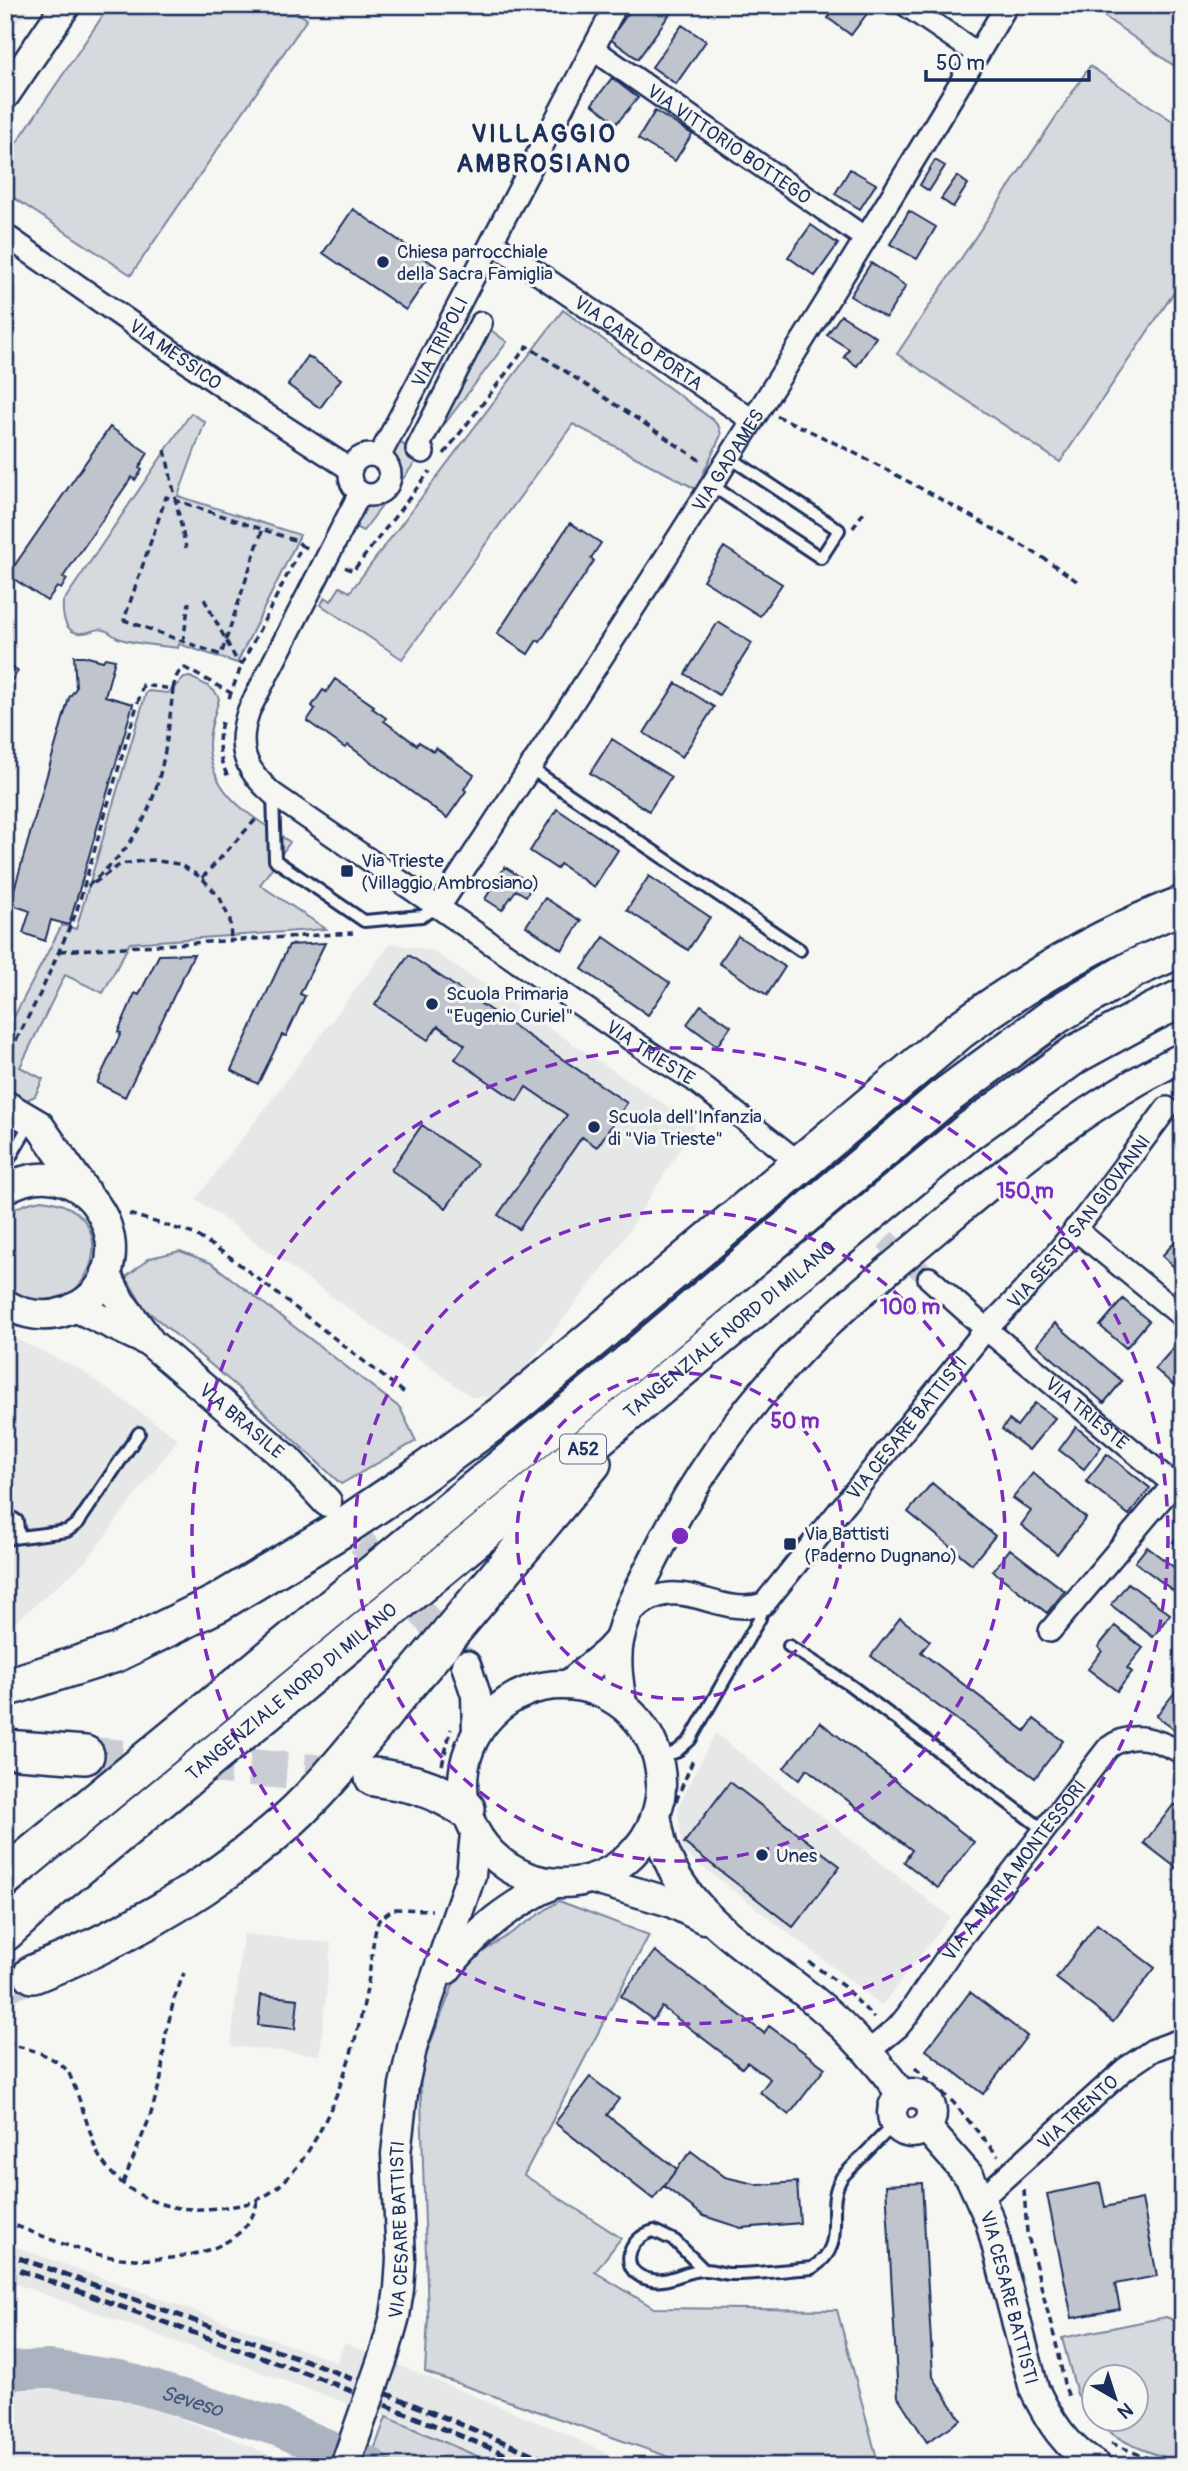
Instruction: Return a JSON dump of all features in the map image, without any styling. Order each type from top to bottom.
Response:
[{"type":"highway","points":[[5,1688],[116,1653],[167,1629],[218,1603],[339,1530],[502,1415],[960,1030],[1002,999],[1099,943],[1183,905]]},
{"type":"highway","name":"TANGENZIALE NORD DI MILANO","points":[[5,1877],[624,1368],[943,1098],[1056,1015],[1135,968],[1183,947]]},
{"type":"highway","name":"TANGENZIALE NORD DI MILANO","points":[[5,1932],[52,1889],[970,1132],[1076,1054],[1183,998]]},
{"type":"highway","points":[[33,1974],[84,1954],[142,1925],[212,1881],[272,1834],[341,1766],[650,1394]]},
{"type":"highway","points":[[5,1669],[167,1629]]},
{"type":"highway","points":[[5,1749],[85,1755]]},
{"type":"highway","points":[[374,1777],[459,1811]]},
{"type":"street","points":[[5,95],[66,5]]},
{"type":"street","name":"VIA TRIPOLI","points":[[379,457],[616,5]]},
{"type":"street","points":[[906,5],[978,54]]},
{"type":"street","name":"VIA GADAMES","points":[[439,907],[729,457],[1007,5]]},
{"type":"street","name":"VIA VITTORIO BOTTEGO","points":[[593,49],[865,238]]},
{"type":"street","name":"VIA MESSICO","points":[[5,235],[226,389],[350,469]]},
{"type":"street","name":"VIA CARLO PORTA","points":[[492,242],[755,415]]},
{"type":"street","points":[[424,452],[416,449],[481,323]]},
{"type":"street","points":[[365,455],[379,457],[388,466],[388,485],[379,494],[360,494],[350,480],[350,469],[365,455]]},
{"type":"street","points":[[326,558],[360,494]]},
{"type":"street","name":"VIA TRIESTE","points":[[326,558],[255,694],[243,732],[244,754],[270,807],[439,907],[709,1091],[788,1154]]},
{"type":"street","points":[[622,1704],[618,1667],[624,1628],[638,1590],[674,1518],[716,1451],[759,1396],[803,1347],[872,1285],[1043,1142],[1140,1079],[1183,1057]]},
{"type":"street","points":[[5,1105],[32,1120],[45,1133],[96,1205],[111,1238],[110,1261],[106,1273],[99,1286],[75,1307],[58,1314],[43,1315],[24,1313],[5,1304]]},
{"type":"street","name":"VIA SESTO SAN GIOVANNI","points":[[986,1329],[1018,1299],[1167,1108]]},
{"type":"street","points":[[5,1189],[28,1180],[49,1178],[66,1182],[96,1205]]},
{"type":"street","points":[[1075,1229],[1183,1317]]},
{"type":"street","name":"VIA BRASILE","points":[[106,1273],[120,1301],[152,1344],[288,1459],[327,1502]]},
{"type":"street","name":"VIA TRIESTE","points":[[929,1278],[986,1329],[1178,1488]]},
{"type":"street","name":"VIA BRASILE","points":[[75,1307],[152,1344]]},
{"type":"street","name":"VIA CESARE BATTISTI","points":[[764,1604],[986,1329]]},
{"type":"street","points":[[1050,1631],[1178,1488]]},
{"type":"street","points":[[568,1685],[608,1652],[648,1598],[669,1594],[694,1595],[733,1606],[750,1608],[764,1604]]},
{"type":"street","points":[[464,1730],[524,1692],[537,1688],[568,1685],[603,1693],[622,1704],[646,1730],[658,1758],[661,1788],[656,1816],[648,1833],[636,1850],[616,1867],[592,1879],[573,1883],[533,1879],[512,1870],[488,1850],[459,1811],[467,1756],[464,1730],[476,1695],[466,1665],[484,1678],[524,1692]]},
{"type":"street","name":"VIA A. MARIA MONTESSORI","points":[[868,2052],[907,2016],[954,1947],[1103,1753],[1115,1743],[1128,1738],[1143,1737],[1183,1753]]},
{"type":"street","name":"VIA CESARE BATTISTI","points":[[345,2466],[385,2353],[395,2316],[400,2269],[396,2154],[404,2085],[413,2045],[471,1875],[459,1811]]},
{"type":"street","points":[[656,1816],[664,1851],[673,1871],[694,1900],[722,1929],[840,2023],[868,2052],[902,2095]]},
{"type":"street","points":[[592,1879],[670,1902],[722,1929]]},
{"type":"street","name":"VIA CESARE BATTISTI","points":[[432,1989],[479,1931],[517,1902],[555,1883]]},
{"type":"street","name":"VIA TRENTO","points":[[981,2200],[1125,2069],[1153,2050],[1183,2039]]},
{"type":"street","points":[[917,2094],[929,2104],[931,2116],[926,2127],[910,2132],[899,2128],[895,2123],[892,2110],[902,2095],[917,2094]]},
{"type":"street","name":"VIA CESARE BATTISTI","points":[[926,2127],[970,2177],[981,2200],[998,2245],[1034,2389],[1056,2430],[1097,2466]]},
{"type":"lane","points":[[711,485],[821,558],[830,545],[839,530],[729,457]]},
{"type":"lane","points":[[530,768],[800,950]]},
{"type":"lane","points":[[270,807],[275,860],[364,921],[422,916],[439,907]]},
{"type":"lane","points":[[5,1166],[32,1120]]},
{"type":"lane","points":[[5,1539],[67,1531],[78,1522],[139,1433]]},
{"type":"lane","points":[[5,1513],[17,1521],[19,1537]]},
{"type":"lane","name":"VIA CESARE BATTISTI","points":[[658,1758],[676,1752],[690,1740],[760,1618],[764,1604]]},
{"type":"lane","points":[[789,1646],[850,1685],[1044,1830]]},
{"type":"lane","points":[[703,2269],[654,2281],[630,2267],[629,2254],[640,2238],[654,2231],[675,2241],[703,2269],[722,2274],[812,2268],[822,2262],[830,2252],[834,2238],[836,2186],[895,2123]]},
{"type":"path","points":[[262,531],[221,655],[124,620],[166,497],[297,541],[353,571],[527,346],[533,350]]},
{"type":"path","points":[[755,415],[814,432],[898,475],[1050,560],[1079,583]]},
{"type":"path","points":[[164,450],[186,548]]},
{"type":"path","points":[[227,703],[242,664],[302,546]]},
{"type":"path","points":[[204,599],[237,661],[242,664]]},
{"type":"path","points":[[183,642],[189,603]]},
{"type":"path","points":[[83,890],[120,855],[142,822],[156,789],[167,744],[176,676],[185,668],[231,693]]},
{"type":"path","points":[[5,1062],[60,951],[83,890],[143,685],[173,689]]},
{"type":"path","points":[[224,713],[219,732],[219,751],[223,769],[234,786]]},
{"type":"path","points":[[202,878],[270,807]]},
{"type":"path","points":[[83,890],[121,864],[151,860],[179,864],[202,878],[220,898],[230,920],[231,942]]},
{"type":"path","points":[[60,951],[356,933]]},
{"type":"path","points":[[96,1205],[194,1234],[230,1257],[406,1394]]},
{"type":"path","points":[[459,1811],[464,1730]]},
{"type":"path","points":[[5,2044],[30,2048],[59,2062],[68,2071],[98,2154],[113,2175],[152,2202],[182,2210],[219,2208],[258,2200],[290,2174],[322,2127],[356,2040],[379,1920],[393,1909],[461,1910]]},
{"type":"path","points":[[123,2183],[161,2078],[165,2038],[174,1999],[184,1973]]},
{"type":"path","points":[[5,2222],[112,2257],[154,2258],[202,2252],[218,2247],[236,2235],[250,2220],[258,2200]]},
{"type":"shaded area","points":[[5,5],[33,5],[5,36]]},
{"type":"shaded area","points":[[110,5],[286,5],[307,19],[131,275],[5,192],[5,160]]},
{"type":"shaded area","points":[[1088,5],[1183,5],[1183,72]]},
{"type":"shaded area","points":[[1090,66],[1183,128],[1183,279],[1060,462],[897,354]]},
{"type":"shaded area","points":[[563,310],[713,420],[721,435],[696,489],[573,424],[402,659],[321,605],[325,597],[331,601],[340,587],[350,592]]},
{"type":"shaded area","points":[[484,325],[507,342],[363,531],[353,526],[362,508],[387,493],[393,472],[389,460],[396,441],[418,452]]},
{"type":"shaded area","points":[[191,413],[205,422],[178,496],[300,535],[237,663],[179,644],[178,648],[125,640],[101,629],[77,633],[68,628],[63,613],[63,602]]},
{"type":"shaded area","points":[[190,677],[211,688],[219,699],[209,741],[212,764],[218,779],[237,804],[290,842],[260,885],[326,929],[130,943],[103,993],[65,975],[20,1067],[43,1079],[35,1096],[25,1101],[5,1088],[5,1034],[62,925],[76,929],[146,693],[168,693],[184,678]]},
{"type":"shaded area","points":[[391,943],[433,951],[695,1125],[616,1251],[503,1397],[472,1397],[196,1199]]},
{"type":"shaded area","points":[[41,1200],[71,1209],[88,1227],[93,1248],[88,1271],[75,1289],[56,1301],[32,1300],[5,1285],[5,1218],[17,1208]]},
{"type":"shaded area","points":[[180,1251],[211,1263],[400,1408],[416,1441],[341,1484],[235,1385],[144,1308],[126,1277],[150,1258]]},
{"type":"shaded area","points":[[5,1334],[79,1369],[178,1439],[87,1560],[5,1631]]},
{"type":"shaded area","points":[[715,1733],[950,1917],[882,2005],[682,1851],[678,1807]]},
{"type":"shaded area","points":[[559,1901],[649,1935],[524,2175],[621,2238],[595,2272],[654,2308],[837,2310],[879,2466],[695,2466],[425,2372],[428,2318],[420,2070],[460,1967]]},
{"type":"shaded area","points":[[243,1934],[331,1943],[320,2055],[231,2046]]},
{"type":"shaded area","points":[[5,2243],[337,2362],[344,2343],[562,2432],[632,2466],[500,2466],[386,2417],[5,2280]]},
{"type":"shaded area","points":[[1166,2317],[1183,2324],[1183,2464],[1147,2451],[1110,2432],[1150,2432],[1150,2362],[1080,2362],[1080,2398],[1062,2338]]},
{"type":"shaded area","points":[[61,2389],[133,2402],[219,2433],[295,2466],[5,2466],[5,2391]]},
{"type":"shaded area","points":[[386,2417],[500,2466],[399,2466],[373,2453]]},
{"type":"building","points":[[634,5],[676,5],[638,59],[610,39]]},
{"type":"building","points":[[837,5],[861,5],[869,11],[851,35],[828,18]]},
{"type":"building","points":[[682,25],[706,41],[676,84],[652,67]]},
{"type":"building","points":[[612,78],[638,98],[617,123],[592,104]]},
{"type":"building","points":[[655,111],[692,134],[675,161],[638,139]]},
{"type":"building","points":[[935,160],[945,166],[929,191],[920,185]]},
{"type":"building","points":[[850,169],[876,184],[860,209],[835,194]]},
{"type":"building","points":[[957,176],[968,184],[953,207],[941,199]]},
{"type":"building","name":"Chiesa parrocchiale della Sacra Famiglia","points":[[353,209],[436,266],[406,310],[323,253]]},
{"type":"building","points":[[909,211],[936,227],[917,259],[890,244]]},
{"type":"building","points":[[811,225],[838,244],[815,276],[788,257]]},
{"type":"building","points":[[871,263],[906,286],[886,318],[850,296]]},
{"type":"building","points":[[841,315],[876,337],[857,366],[844,357],[849,349],[827,335]]},
{"type":"building","points":[[308,356],[341,379],[320,408],[288,385]]},
{"type":"building","points":[[110,427],[148,453],[139,468],[142,470],[135,480],[132,477],[63,577],[67,579],[61,589],[57,587],[47,601],[8,575]]},
{"type":"building","points":[[570,523],[601,543],[591,558],[594,561],[540,642],[537,640],[528,654],[497,634]]},
{"type":"building","points":[[724,547],[782,584],[760,616],[703,580]]},
{"type":"building","points":[[718,622],[752,643],[719,695],[685,674]]},
{"type":"building","points":[[74,656],[103,661],[105,658],[115,660],[105,696],[133,704],[69,925],[51,920],[45,941],[23,933],[30,911],[10,904],[69,698],[76,688]]},
{"type":"building","points":[[5,662],[18,671],[8,686],[12,689],[5,698]]},
{"type":"building","points":[[335,679],[374,706],[372,708],[386,718],[384,721],[417,745],[419,742],[434,752],[436,748],[474,775],[447,818],[348,745],[345,748],[307,721],[315,709],[312,706]]},
{"type":"building","points":[[676,683],[714,707],[682,757],[644,733]]},
{"type":"building","points":[[612,739],[671,777],[649,811],[590,773]]},
{"type":"building","points":[[557,809],[618,850],[594,887],[560,864],[557,869],[530,851]]},
{"type":"building","points":[[505,867],[533,885],[526,896],[516,890],[502,910],[485,899]]},
{"type":"building","points":[[649,876],[710,917],[688,950],[627,910]]},
{"type":"building","points":[[545,898],[581,921],[562,950],[526,926]]},
{"type":"building","points":[[738,936],[785,967],[767,995],[719,963]]},
{"type":"building","points":[[604,937],[670,983],[648,1015],[582,969]]},
{"type":"building","points":[[325,943],[300,994],[305,996],[286,1036],[282,1035],[258,1084],[231,1070],[289,945]]},
{"type":"building","points":[[194,954],[125,1097],[97,1083],[121,1033],[118,1032],[135,993],[139,995],[159,955]]},
{"type":"building","points":[[409,955],[627,1103],[597,1147],[582,1137],[519,1229],[498,1215],[567,1115],[526,1087],[517,1101],[455,1059],[465,1045],[438,1026],[428,1040],[375,1005]]},
{"type":"building","points":[[701,1005],[731,1026],[717,1046],[687,1024]]},
{"type":"building","points":[[422,1125],[477,1164],[446,1208],[391,1170]]},
{"type":"building","points":[[1183,1233],[1183,1275],[1162,1256]]},
{"type":"building","points":[[1123,1299],[1149,1321],[1126,1348],[1100,1326]]},
{"type":"building","points":[[1055,1323],[1122,1381],[1104,1403],[1037,1345]]},
{"type":"building","points":[[1177,1344],[1183,1349],[1183,1393],[1155,1369]]},
{"type":"building","points":[[1035,1403],[1055,1418],[1029,1450],[1002,1429],[1009,1420],[1017,1426]]},
{"type":"building","points":[[1076,1427],[1101,1447],[1084,1469],[1059,1450]]},
{"type":"building","points":[[1107,1454],[1150,1488],[1129,1515],[1086,1481]]},
{"type":"building","points":[[1033,1473],[1086,1518],[1057,1554],[1021,1525],[1031,1511],[1013,1498]]},
{"type":"building","points":[[932,1483],[995,1536],[972,1564],[908,1512]]},
{"type":"building","points":[[1183,1529],[1183,1549],[1173,1542]]},
{"type":"building","points":[[1147,1547],[1183,1574],[1183,1598],[1135,1562]]},
{"type":"building","points":[[1010,1549],[1065,1591],[1047,1613],[993,1571]]},
{"type":"building","points":[[1128,1583],[1170,1614],[1153,1637],[1111,1605]]},
{"type":"building","points":[[900,1618],[930,1641],[921,1652],[1025,1731],[1034,1719],[1063,1741],[1035,1778],[871,1656]]},
{"type":"building","points":[[1115,1626],[1143,1648],[1127,1668],[1132,1672],[1117,1691],[1088,1669],[1102,1651],[1098,1647]]},
{"type":"building","points":[[1183,1682],[1183,1729],[1179,1733],[1156,1716]]},
{"type":"building","points":[[820,1722],[974,1842],[938,1888],[904,1862],[912,1850],[807,1769],[799,1780],[784,1768]]},
{"type":"building","name":"Unes","points":[[730,1782],[840,1866],[793,1927],[684,1843]]},
{"type":"building","points":[[1174,1804],[1183,1812],[1183,1873],[1144,1843]]},
{"type":"building","points":[[1097,1924],[1155,1968],[1113,2022],[1056,1978]]},
{"type":"building","points":[[655,1951],[764,2033],[769,2026],[825,2068],[789,2115],[760,2092],[770,2079],[747,2062],[742,2068],[662,2007],[653,2020],[621,1996]]},
{"type":"building","points":[[970,1992],[1027,2036],[983,2094],[926,2050]]},
{"type":"building","points":[[261,1995],[298,1999],[295,2029],[258,2025]]},
{"type":"building","points":[[590,2077],[619,2099],[607,2115],[677,2169],[653,2199],[555,2123]]},
{"type":"building","points":[[691,2151],[725,2177],[759,2185],[797,2182],[800,2223],[741,2228],[704,2216],[664,2186]]},
{"type":"building","points":[[922,2183],[933,2377],[961,2420],[927,2442],[898,2397],[886,2185]]},
{"type":"building","points":[[1100,2183],[1105,2207],[1142,2199],[1157,2276],[1115,2284],[1120,2309],[1072,2318],[1047,2194]]},
{"type":"waterway","name":"Seveso","points":[[5,2371],[50,2369],[119,2379],[280,2428],[370,2466]]},
{"type":"tunnel","points":[[792,1158],[929,1278]]},
{"type":"tunnel","points":[[334,1510],[466,1665]]},
{"type":"tunnel","points":[[85,1755],[359,1776]]},
{"type":"tunnel","points":[[5,1984],[33,1974]]},
{"type":"railway","points":[[5,2253],[318,2365],[561,2466]]},
{"type":"railway","points":[[5,2265],[317,2377],[534,2466]]},
{"type":"place","name":"Chiesa parrocchiale della Sacra Famiglia","points":[[383,262]]},
{"type":"place","name":"Via Trieste (Villaggio Ambrosiano)","points":[[347,871]]},
{"type":"place","name":"Scuola Primaria \"Eugenio Curiel\"","points":[[432,1004]]},
{"type":"place","name":"Scuola dell'Infanzia di \"Via Trieste\"","points":[[594,1127]]},
{"type":"place","name":"Via Battisti (Paderno Dugnano)","points":[[790,1544]]},
{"type":"place","name":"Unes","points":[[762,1855]]},
{"type":"district","name":"VILLAGGIO AMBROSIANO","points":[[544,148]]}]
